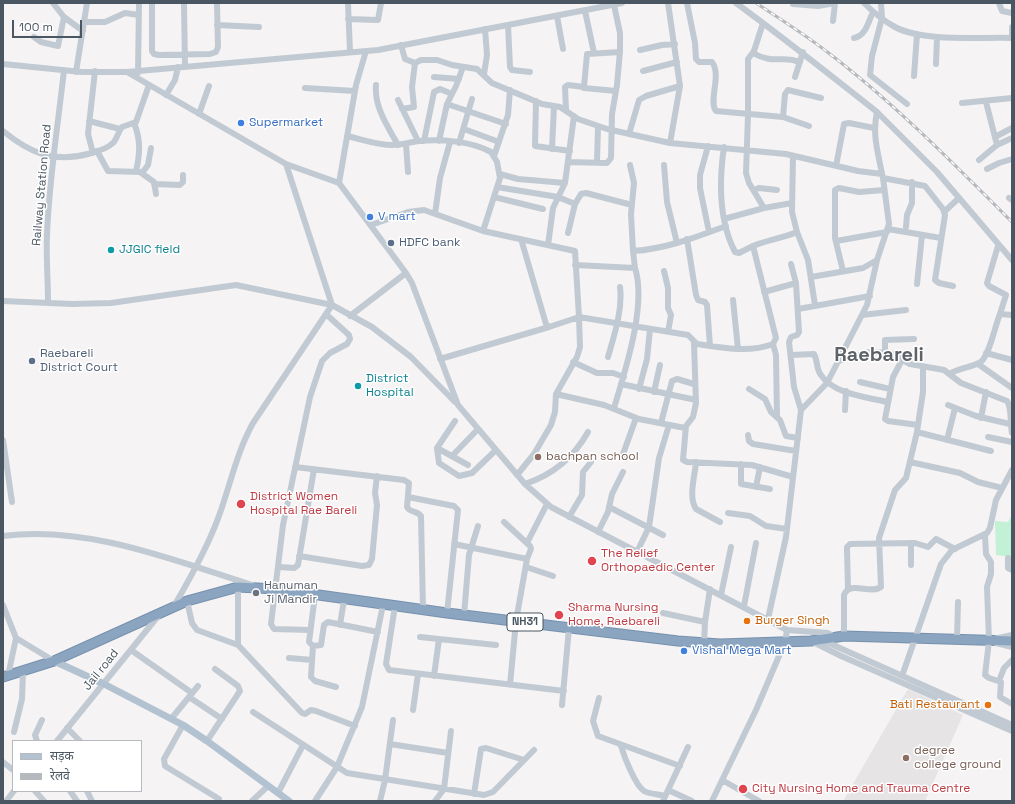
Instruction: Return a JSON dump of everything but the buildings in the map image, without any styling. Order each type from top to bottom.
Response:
[{"type":"highway","name":"NH31","points":[[5,676],[54,661],[187,601],[238,587],[276,589],[383,605],[704,643],[735,644],[785,642],[815,640],[839,636],[1012,641]]},
{"type":"main road","points":[[54,661],[104,684],[183,725],[289,801]]},
{"type":"street","points":[[53,3],[64,17],[83,30]]},
{"type":"street","points":[[76,72],[87,3]]},
{"type":"street","points":[[138,78],[140,3]]},
{"type":"street","points":[[152,3],[154,54],[210,54],[216,52],[218,47],[217,3]]},
{"type":"street","points":[[184,3],[185,66]]},
{"type":"street","points":[[348,3],[350,52]]},
{"type":"street","points":[[348,19],[378,20],[380,3]]},
{"type":"street","points":[[3,64],[76,72],[127,72],[178,66],[366,51],[585,11],[601,5],[614,5],[622,3]]},
{"type":"street","points":[[668,3],[678,62],[680,86],[670,143]]},
{"type":"street","points":[[687,3],[695,43],[696,59],[699,62],[712,62],[714,65],[716,80],[714,109],[719,112],[783,117],[809,126]]},
{"type":"street","points":[[736,3],[803,52],[825,72],[877,112],[920,154],[959,198],[998,246],[1012,260]]},
{"type":"street","points":[[792,4],[818,6],[835,3],[833,21]]},
{"type":"street","points":[[864,3],[873,12],[896,28],[917,34],[1012,38],[1012,28]]},
{"type":"street","points":[[881,3],[882,18],[872,56],[870,75],[906,104]]},
{"type":"street","points":[[999,3],[1002,11],[1012,13]]},
{"type":"street","points":[[569,162],[607,163],[610,161],[612,106],[616,91],[620,52],[620,33],[614,5]]},
{"type":"street","points":[[585,11],[594,53]]},
{"type":"street","points":[[854,38],[861,36],[864,32],[873,12]]},
{"type":"street","points":[[84,22],[105,22],[125,13],[139,15]]},
{"type":"street","points":[[557,16],[563,49]]},
{"type":"street","points":[[34,37],[41,42],[58,46],[64,17]]},
{"type":"street","points":[[763,23],[753,53],[748,57],[747,62],[748,115],[746,177],[764,208]]},
{"type":"street","points":[[217,25],[258,27]]},
{"type":"street","points":[[508,25],[510,67],[512,70],[530,72]]},
{"type":"street","points":[[484,74],[487,55],[485,29]]},
{"type":"street","points":[[914,76],[917,34]]},
{"type":"street","points":[[936,36],[936,64]]},
{"type":"street","points":[[640,50],[662,44],[675,44]]},
{"type":"street","points":[[401,45],[405,58],[415,63]]},
{"type":"street","points":[[338,183],[355,91],[366,51]]},
{"type":"street","points":[[584,88],[587,55],[594,53],[620,52]]},
{"type":"street","points":[[795,77],[803,52]]},
{"type":"street","points":[[753,53],[766,60],[792,60],[799,62]]},
{"type":"street","points":[[415,63],[421,60],[437,60],[477,69],[492,83],[536,101],[560,107],[574,116],[611,130],[670,143],[746,149],[793,156],[925,186],[944,211],[942,238],[935,280],[939,283],[953,286]]},
{"type":"street","points":[[643,71],[678,62]]},
{"type":"street","points":[[402,109],[414,107],[412,87],[415,63]]},
{"type":"street","points":[[166,95],[175,80],[178,66]]},
{"type":"street","points":[[439,141],[447,104],[463,67]]},
{"type":"street","name":"Railway Station Road","points":[[48,303],[47,236],[53,156],[64,70]]},
{"type":"street","points":[[95,71],[88,134],[95,152],[108,171],[139,172],[154,184],[180,185],[183,175]]},
{"type":"street","points":[[127,72],[286,164],[338,183],[371,225],[412,283],[458,405]]},
{"type":"street","points":[[434,77],[459,79]]},
{"type":"street","points":[[3,131],[25,148],[53,156],[67,158],[95,152],[114,142],[120,129],[125,125],[134,123],[137,120],[149,85]]},
{"type":"street","points":[[376,85],[375,94],[378,106],[398,145]]},
{"type":"street","points":[[199,114],[209,86]]},
{"type":"street","points":[[566,110],[565,86],[616,91]]},
{"type":"street","points":[[629,134],[639,100],[646,96],[680,86]]},
{"type":"street","points":[[305,88],[355,91]]},
{"type":"street","points":[[421,141],[434,92],[440,89],[452,94]]},
{"type":"street","points":[[494,156],[506,124],[510,108],[510,90]]},
{"type":"street","points":[[783,117],[785,94],[788,90],[821,98]]},
{"type":"street","points":[[962,103],[986,102],[1012,98]]},
{"type":"street","points":[[459,143],[472,99]]},
{"type":"street","points":[[398,100],[421,141]]},
{"type":"street","points":[[536,101],[534,144],[536,147],[570,151]]},
{"type":"street","points":[[986,102],[997,144]]},
{"type":"street","points":[[447,104],[506,124]]},
{"type":"street","points":[[552,149],[554,106]]},
{"type":"street","points":[[801,410],[821,391],[827,383],[862,315],[870,296],[877,260],[887,231],[887,207],[874,128],[877,112]]},
{"type":"street","points":[[548,245],[553,208],[565,183],[574,116]]},
{"type":"street","points":[[89,120],[120,129]]},
{"type":"street","points":[[134,123],[139,136],[139,172]]},
{"type":"street","points":[[836,166],[844,124],[849,123],[874,128]]},
{"type":"street","points":[[597,162],[598,126]]},
{"type":"street","points":[[995,137],[1012,128]]},
{"type":"street","points":[[464,129],[500,142]]},
{"type":"street","points":[[347,136],[386,145],[398,145],[421,141],[439,141],[459,143],[487,150],[494,156],[500,174],[483,231]]},
{"type":"street","points":[[979,160],[997,144],[1012,138]]},
{"type":"street","points":[[435,214],[440,178],[450,142]]},
{"type":"street","points":[[406,144],[408,172]]},
{"type":"street","points":[[708,146],[700,175],[700,188],[709,232]]},
{"type":"street","points":[[724,147],[721,178],[724,219],[734,252],[739,253],[773,238],[787,236],[797,232]]},
{"type":"street","points":[[139,172],[148,165],[151,148]]},
{"type":"street","points":[[793,156],[792,203],[797,232],[808,260],[815,305]]},
{"type":"street","points":[[988,169],[999,163],[1012,159]]},
{"type":"street","points":[[174,606],[196,567],[220,514],[242,444],[253,423],[327,315],[332,305],[286,164]]},
{"type":"street","points":[[614,408],[624,377],[634,327],[639,288],[635,268],[634,251],[632,204],[634,183],[630,165]]},
{"type":"street","points":[[664,165],[666,202],[677,243]]},
{"type":"street","points":[[500,174],[518,179],[565,183]]},
{"type":"street","points":[[906,228],[907,215],[912,203],[912,182]]},
{"type":"street","points":[[154,184],[156,194]]},
{"type":"street","points":[[497,187],[558,197],[575,204]]},
{"type":"street","points":[[754,190],[759,188],[777,190]]},
{"type":"street","points":[[843,271],[836,241],[834,215],[836,188],[859,192],[884,190]]},
{"type":"street","points":[[568,233],[575,204],[579,196],[586,193],[632,204]]},
{"type":"street","points":[[494,197],[543,209]]},
{"type":"street","points":[[944,211],[959,198]]},
{"type":"street","points":[[724,219],[764,208],[792,203]]},
{"type":"street","points":[[371,225],[413,210],[424,210],[483,231],[575,251],[580,347],[556,394],[555,412],[551,425],[534,454],[517,475]]},
{"type":"street","points":[[634,251],[654,249],[677,243],[726,226]]},
{"type":"street","points":[[836,241],[887,231],[942,238]]},
{"type":"street","points":[[917,284],[922,235]]},
{"type":"street","points":[[522,239],[546,324],[549,327]]},
{"type":"street","points":[[687,239],[696,295],[698,300],[705,302],[707,305],[710,346]]},
{"type":"street","points":[[753,246],[764,292],[776,355],[777,417]]},
{"type":"street","points":[[949,374],[961,367],[978,364],[982,361],[1009,294],[989,286],[988,283],[998,246]]},
{"type":"street","points":[[811,277],[868,266],[877,260]]},
{"type":"street","points":[[768,619],[787,528],[801,410],[794,387],[789,342],[791,338],[799,334],[796,282],[791,264]]},
{"type":"street","points":[[575,265],[635,268]]},
{"type":"street","points":[[664,271],[668,288],[668,308],[671,315],[668,332]]},
{"type":"street","points":[[350,316],[406,273]]},
{"type":"street","points":[[764,292],[796,282]]},
{"type":"street","points":[[3,302],[111,303],[236,285],[332,305],[372,328],[411,357],[458,405],[525,484],[547,504],[598,532],[744,606],[787,630],[828,633],[839,636],[844,595],[848,589],[847,547],[850,544],[911,543],[928,547],[936,539],[956,549]]},
{"type":"street","points":[[608,357],[616,324],[620,287]]},
{"type":"street","points":[[798,309],[870,296]]},
{"type":"street","points":[[733,300],[738,349]]},
{"type":"street","points":[[862,315],[906,310]]},
{"type":"street","points":[[1000,314],[1012,315]]},
{"type":"street","points":[[310,630],[272,628],[271,624],[283,524],[310,397],[322,361],[330,353],[347,344],[350,339],[349,335],[327,315]]},
{"type":"street","points":[[440,359],[579,317],[650,330],[688,334],[694,343],[694,384],[696,400],[693,417],[686,428],[682,457],[685,461],[741,464],[760,467],[793,476]]},
{"type":"street","points":[[639,389],[647,359],[650,330]]},
{"type":"street","points":[[885,352],[885,340],[914,339]]},
{"type":"street","points":[[694,343],[738,349],[760,349],[774,343],[789,342]]},
{"type":"street","points":[[839,361],[869,352],[885,352],[910,364],[944,370],[961,383],[1007,401],[1011,406],[1010,424],[1012,433]]},
{"type":"street","points":[[986,353],[1012,360]]},
{"type":"street","points":[[791,355],[814,354],[819,373],[827,383],[846,391],[887,402]]},
{"type":"street","points":[[902,360],[893,377],[884,417],[886,420],[918,425]]},
{"type":"street","points":[[573,362],[597,373],[613,373],[624,377]]},
{"type":"street","points":[[654,392],[660,364]]},
{"type":"street","points":[[978,364],[1012,388]]},
{"type":"street","points":[[848,589],[877,590],[881,587],[879,543],[895,490],[905,481],[918,432],[923,392],[923,367]]},
{"type":"street","points":[[661,423],[670,383],[677,379],[694,384]]},
{"type":"street","points":[[860,382],[890,388]]},
{"type":"street","points":[[621,384],[696,400]]},
{"type":"street","points":[[749,389],[763,397],[771,412],[781,422],[786,436],[798,438]]},
{"type":"street","points":[[845,410],[846,391]]},
{"type":"street","points":[[981,418],[986,392]]},
{"type":"street","points":[[556,394],[614,408],[636,418],[686,428]]},
{"type":"street","points":[[948,405],[981,418],[1010,424]]},
{"type":"street","points":[[947,440],[955,408]]},
{"type":"street","points":[[622,457],[636,418]]},
{"type":"street","points":[[454,421],[437,448],[439,463],[459,476],[472,474],[496,450]]},
{"type":"street","points":[[638,552],[649,527],[659,458],[669,425]]},
{"type":"street","points":[[452,456],[478,429]]},
{"type":"street","points":[[525,484],[538,479],[562,465],[588,432]]},
{"type":"street","points":[[918,432],[991,451]]},
{"type":"street","points":[[748,435],[749,441],[752,444],[796,451]]},
{"type":"street","points":[[988,437],[1012,442]]},
{"type":"street","points":[[3,440],[12,502]]},
{"type":"street","points":[[437,448],[468,465]]},
{"type":"street","points":[[569,516],[582,495],[583,472],[591,462]]},
{"type":"street","points":[[696,462],[692,498],[694,506],[696,509],[720,522]]},
{"type":"street","points":[[910,462],[960,473],[978,482],[1002,488]]},
{"type":"street","points":[[741,464],[741,484],[770,489]]},
{"type":"street","points":[[295,467],[377,476],[407,481],[410,486],[406,505],[408,509],[417,512],[421,516],[423,610]]},
{"type":"street","points":[[756,487],[760,467]]},
{"type":"street","points":[[279,567],[296,567],[314,469]]},
{"type":"street","points":[[902,676],[941,564],[947,554],[985,536],[990,528],[994,506],[1012,470]]},
{"type":"street","points":[[598,532],[609,506],[612,494],[623,472]]},
{"type":"street","points":[[299,556],[362,566],[369,565],[372,559],[377,505],[375,493],[377,476]]},
{"type":"street","points":[[408,496],[454,506],[457,508],[447,613]]},
{"type":"street","points":[[527,543],[547,504]]},
{"type":"street","points":[[609,506],[663,535]]},
{"type":"street","points":[[728,513],[750,516],[762,525],[787,528]]},
{"type":"street","points":[[504,522],[527,543],[531,549],[527,559],[516,621],[510,685]]},
{"type":"street","points":[[464,615],[465,584],[470,548],[478,526]]},
{"type":"street","points":[[3,536],[47,533],[72,536],[126,547],[258,587]]},
{"type":"street","points":[[985,536],[986,554],[991,562],[991,574],[987,587],[988,641],[985,675],[999,681]]},
{"type":"street","points":[[744,606],[756,543]]},
{"type":"street","points":[[911,543],[911,565]]},
{"type":"street","points":[[454,544],[527,559]]},
{"type":"street","points":[[721,595],[731,547]]},
{"type":"street","points":[[1008,558],[1008,568],[1012,570]]},
{"type":"street","points":[[526,567],[553,576]]},
{"type":"street","points":[[238,587],[238,645]]},
{"type":"street","points":[[704,643],[705,622],[710,589]]},
{"type":"street","points":[[315,595],[309,642],[313,646],[312,679],[336,687]]},
{"type":"street","points":[[340,625],[344,600]]},
{"type":"street","points":[[187,601],[192,623],[197,630],[238,645],[302,713],[305,714],[311,710],[316,711],[355,726]]},
{"type":"street","points":[[957,639],[958,602]]},
{"type":"street","points":[[315,801],[337,767],[355,726],[366,695],[383,605]]},
{"type":"street","points":[[3,606],[16,638],[54,661]]},
{"type":"street","points":[[395,606],[387,668],[392,671],[564,691]]},
{"type":"street","name":"Jail road","points":[[58,740],[161,613]]},
{"type":"street","points":[[663,613],[705,622]]},
{"type":"street","points":[[313,646],[321,645],[325,623],[378,632]]},
{"type":"street","points":[[562,705],[569,628]]},
{"type":"street","points":[[713,800],[756,710],[785,642],[787,630]]},
{"type":"street","points":[[988,641],[1002,636],[1012,635]]},
{"type":"street","points":[[420,637],[496,645]]},
{"type":"street","points":[[5,676],[16,638]]},
{"type":"street","points":[[434,676],[439,639]]},
{"type":"street","points":[[815,640],[902,676],[1012,725]]},
{"type":"street","points":[[815,640],[841,656],[1012,731]]},
{"type":"street","points":[[988,641],[1012,647]]},
{"type":"street","points":[[131,650],[222,719]]},
{"type":"street","points":[[289,658],[312,660]]},
{"type":"street","points":[[1012,660],[1001,672],[999,681],[1001,682],[1000,697],[1012,704]]},
{"type":"street","points":[[207,741],[240,691],[238,686],[215,669]]},
{"type":"street","points":[[14,732],[22,699],[23,671]]},
{"type":"street","points":[[413,710],[418,674]]},
{"type":"street","points":[[171,719],[198,686]]},
{"type":"street","points":[[599,698],[593,715],[594,729],[598,736],[621,746],[680,766]]},
{"type":"street","points":[[253,712],[337,767],[353,775],[474,794],[484,795],[494,792],[534,750]]},
{"type":"street","points":[[37,740],[35,735],[42,720]]},
{"type":"street","points":[[380,801],[385,780],[393,720]]},
{"type":"street","points":[[183,725],[164,759],[165,766],[219,799]]},
{"type":"street","points":[[66,728],[79,740]]},
{"type":"street","points":[[435,801],[444,789],[451,731]]},
{"type":"street","points":[[278,793],[303,744]]},
{"type":"street","points":[[390,744],[448,753]]},
{"type":"street","points":[[621,746],[624,759],[642,788],[648,792],[692,801]]},
{"type":"street","points":[[665,795],[688,747]]},
{"type":"street","points":[[474,794],[481,749],[486,748],[524,760]]},
{"type":"street","points":[[3,762],[12,769]]},
{"type":"street","points":[[722,780],[759,801]]},
{"type":"street","points":[[252,801],[268,786]]},
{"type":"street","points":[[6,801],[13,792]]},
{"type":"street","points":[[36,792],[44,801]]},
{"type":"street","points":[[71,792],[78,801]]},
{"type":"street","points":[[88,792],[92,801]]},
{"type":"shaded area","name":"degree college ground","points":[[908,689],[963,715],[925,801],[843,801]]},
{"type":"green space","points":[[1012,515],[1012,557],[996,555],[995,521],[1008,522]]},
{"type":"railway","points":[[756,3],[818,45],[851,70],[899,112],[1012,222]]},
{"type":"place","name":"Supermarket","points":[[241,123]]},
{"type":"place","name":"V mart","points":[[370,217]]},
{"type":"place","name":"HDFC bank","points":[[391,243]]},
{"type":"place","name":"JJGIC field","points":[[111,250]]},
{"type":"place","name":"Raebareli District Court","points":[[32,361]]},
{"type":"place","name":"District Hospital","points":[[358,386]]},
{"type":"place","name":"bachpan school","points":[[538,457]]},
{"type":"place","name":"District Women Hospital Rae Bareli","points":[[241,504]]},
{"type":"place","name":"The Relief Orthopaedic Center","points":[[592,561]]},
{"type":"place","name":"Hanuman Ji Mandir","points":[[256,593]]},
{"type":"place","name":"Sharma Nursing Home, Raebareli","points":[[559,615]]},
{"type":"place","name":"Burger Singh","points":[[747,621]]},
{"type":"place","name":"Vishal Mega Mart","points":[[684,651]]},
{"type":"place","name":"Bati Restaurant","points":[[988,705]]},
{"type":"place","name":"degree college ground","points":[[906,758]]},
{"type":"place","name":"City Nursing Home and Trauma Centre","points":[[743,789]]},
{"type":"district","name":"Raebareli","points":[[879,356]]}]
